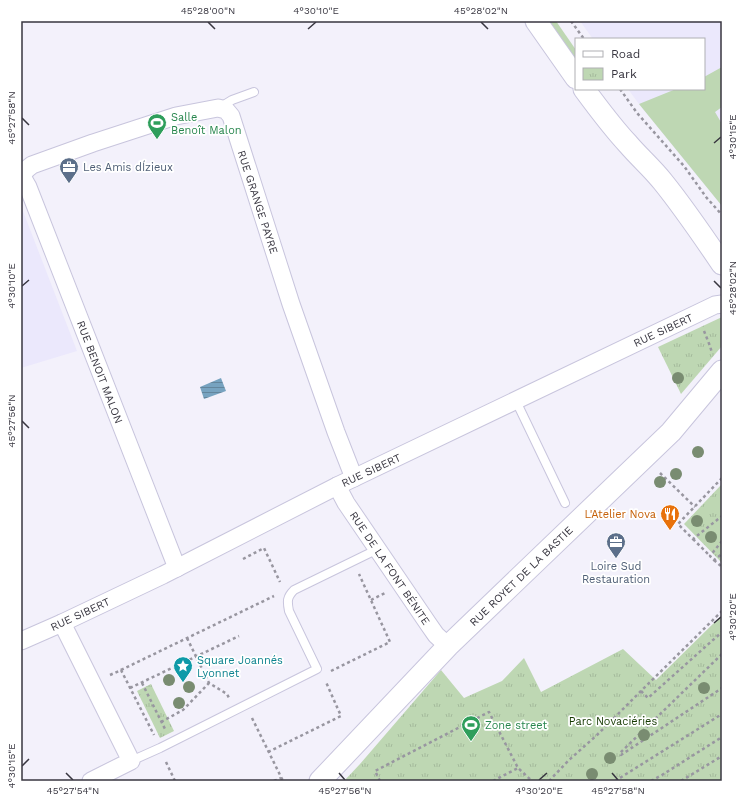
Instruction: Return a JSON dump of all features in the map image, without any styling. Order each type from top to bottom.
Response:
[{"type":"street","points":[[536,21],[575,77]]},
{"type":"street","points":[[585,90],[619,134],[664,183],[690,217],[722,264]]},
{"type":"street","points":[[21,177],[27,169],[32,166],[93,143],[176,116],[218,108]]},
{"type":"street","name":"RUE GRANGE PAYRE","points":[[218,108],[226,110],[231,116],[291,304],[336,432],[354,478]]},
{"type":"street","name":"RUE BENOIT MALON","points":[[21,177],[28,187],[177,568]]},
{"type":"street","name":"RUE SIBERT","points":[[21,641],[177,568],[337,486],[715,305],[722,304]]},
{"type":"street","name":"RUE ROYET DE LA BASTIE","points":[[320,781],[448,646],[671,432],[717,364]]},
{"type":"street","name":"RUE DE LA FONT BÉNITE","points":[[337,486],[346,503],[432,630],[448,646]]},
{"type":"street","points":[[62,623],[131,761],[91,781]]},
{"type":"lane","points":[[218,108],[232,100],[254,92]]},
{"type":"lane","points":[[516,400],[565,503]]},
{"type":"lane","points":[[131,761],[160,748],[317,669],[289,611],[287,603],[289,596],[294,590],[378,549]]},
{"type":"path","points":[[571,21],[583,38]]},
{"type":"path","points":[[621,90],[637,113],[684,166],[706,197],[722,215]]},
{"type":"path","points":[[702,327],[717,364]]},
{"type":"path","points":[[658,471],[695,507]]},
{"type":"path","points":[[722,478],[678,524],[722,568]]},
{"type":"path","points":[[693,539],[722,516]]},
{"type":"path","points":[[710,556],[722,541]]},
{"type":"path","points":[[236,562],[264,548],[284,591],[289,596]]},
{"type":"path","points":[[714,560],[722,554]]},
{"type":"path","points":[[317,669],[330,672],[390,642],[353,561]]},
{"type":"path","points":[[109,676],[261,602]]},
{"type":"path","points":[[549,781],[722,611]]},
{"type":"path","points":[[640,691],[648,698],[722,632]]},
{"type":"path","points":[[130,688],[239,636]]},
{"type":"path","points":[[187,638],[209,684],[226,694]]},
{"type":"path","points":[[722,654],[620,753],[621,755],[722,688]]},
{"type":"path","points":[[121,670],[175,781]]},
{"type":"path","points":[[268,752],[341,716],[326,682],[330,672]]},
{"type":"path","points":[[142,683],[171,742]]},
{"type":"path","points":[[161,722],[183,710],[209,684]]},
{"type":"path","points":[[245,705],[283,781]]},
{"type":"path","points":[[380,781],[375,771],[489,712],[518,768],[532,781]]},
{"type":"path","points":[[615,781],[722,714]]},
{"type":"path","points":[[651,781],[662,776],[722,737]]},
{"type":"path","points":[[681,781],[722,756]]},
{"type":"path","points":[[493,781],[518,768]]},
{"type":"path","points":[[274,781],[281,778]]},
{"type":"shaded area","points":[[580,21],[722,21],[722,206],[629,90],[705,90],[705,38],[592,38]]},
{"type":"shaded area","points":[[21,206],[77,351],[21,368]]},
{"type":"green space","points":[[548,21],[556,21],[575,49],[575,59]]},
{"type":"green space","points":[[722,67],[722,107],[715,112],[722,124],[722,206],[639,104],[674,90],[705,90],[705,76]]},
{"type":"green space","points":[[722,317],[722,346],[681,394],[658,347]]},
{"type":"green space","points":[[722,484],[722,563],[684,524]]},
{"type":"green space","name":"Parc Novaciéries","points":[[722,615],[722,781],[344,781],[441,670],[464,698],[502,681],[524,658],[541,692],[623,649],[656,680]]},
{"type":"green space","points":[[151,684],[174,731],[160,738],[137,691]]},
{"type":"water","points":[[221,378],[226,391],[204,399],[200,387]]},
{"type":"place","name":"Salle Benoît Malon","points":[[157,140]]},
{"type":"place","name":"Les Amis dÍzieux","points":[[69,184]]},
{"type":"place","name":"L'Atelier Nova","points":[[670,531]]},
{"type":"place","name":"Loire Sud Restauration","points":[[616,559]]},
{"type":"place","name":"Square Joannés Lyonnet","points":[[183,683]]},
{"type":"place","name":"Zone street","points":[[471,742]]}]
